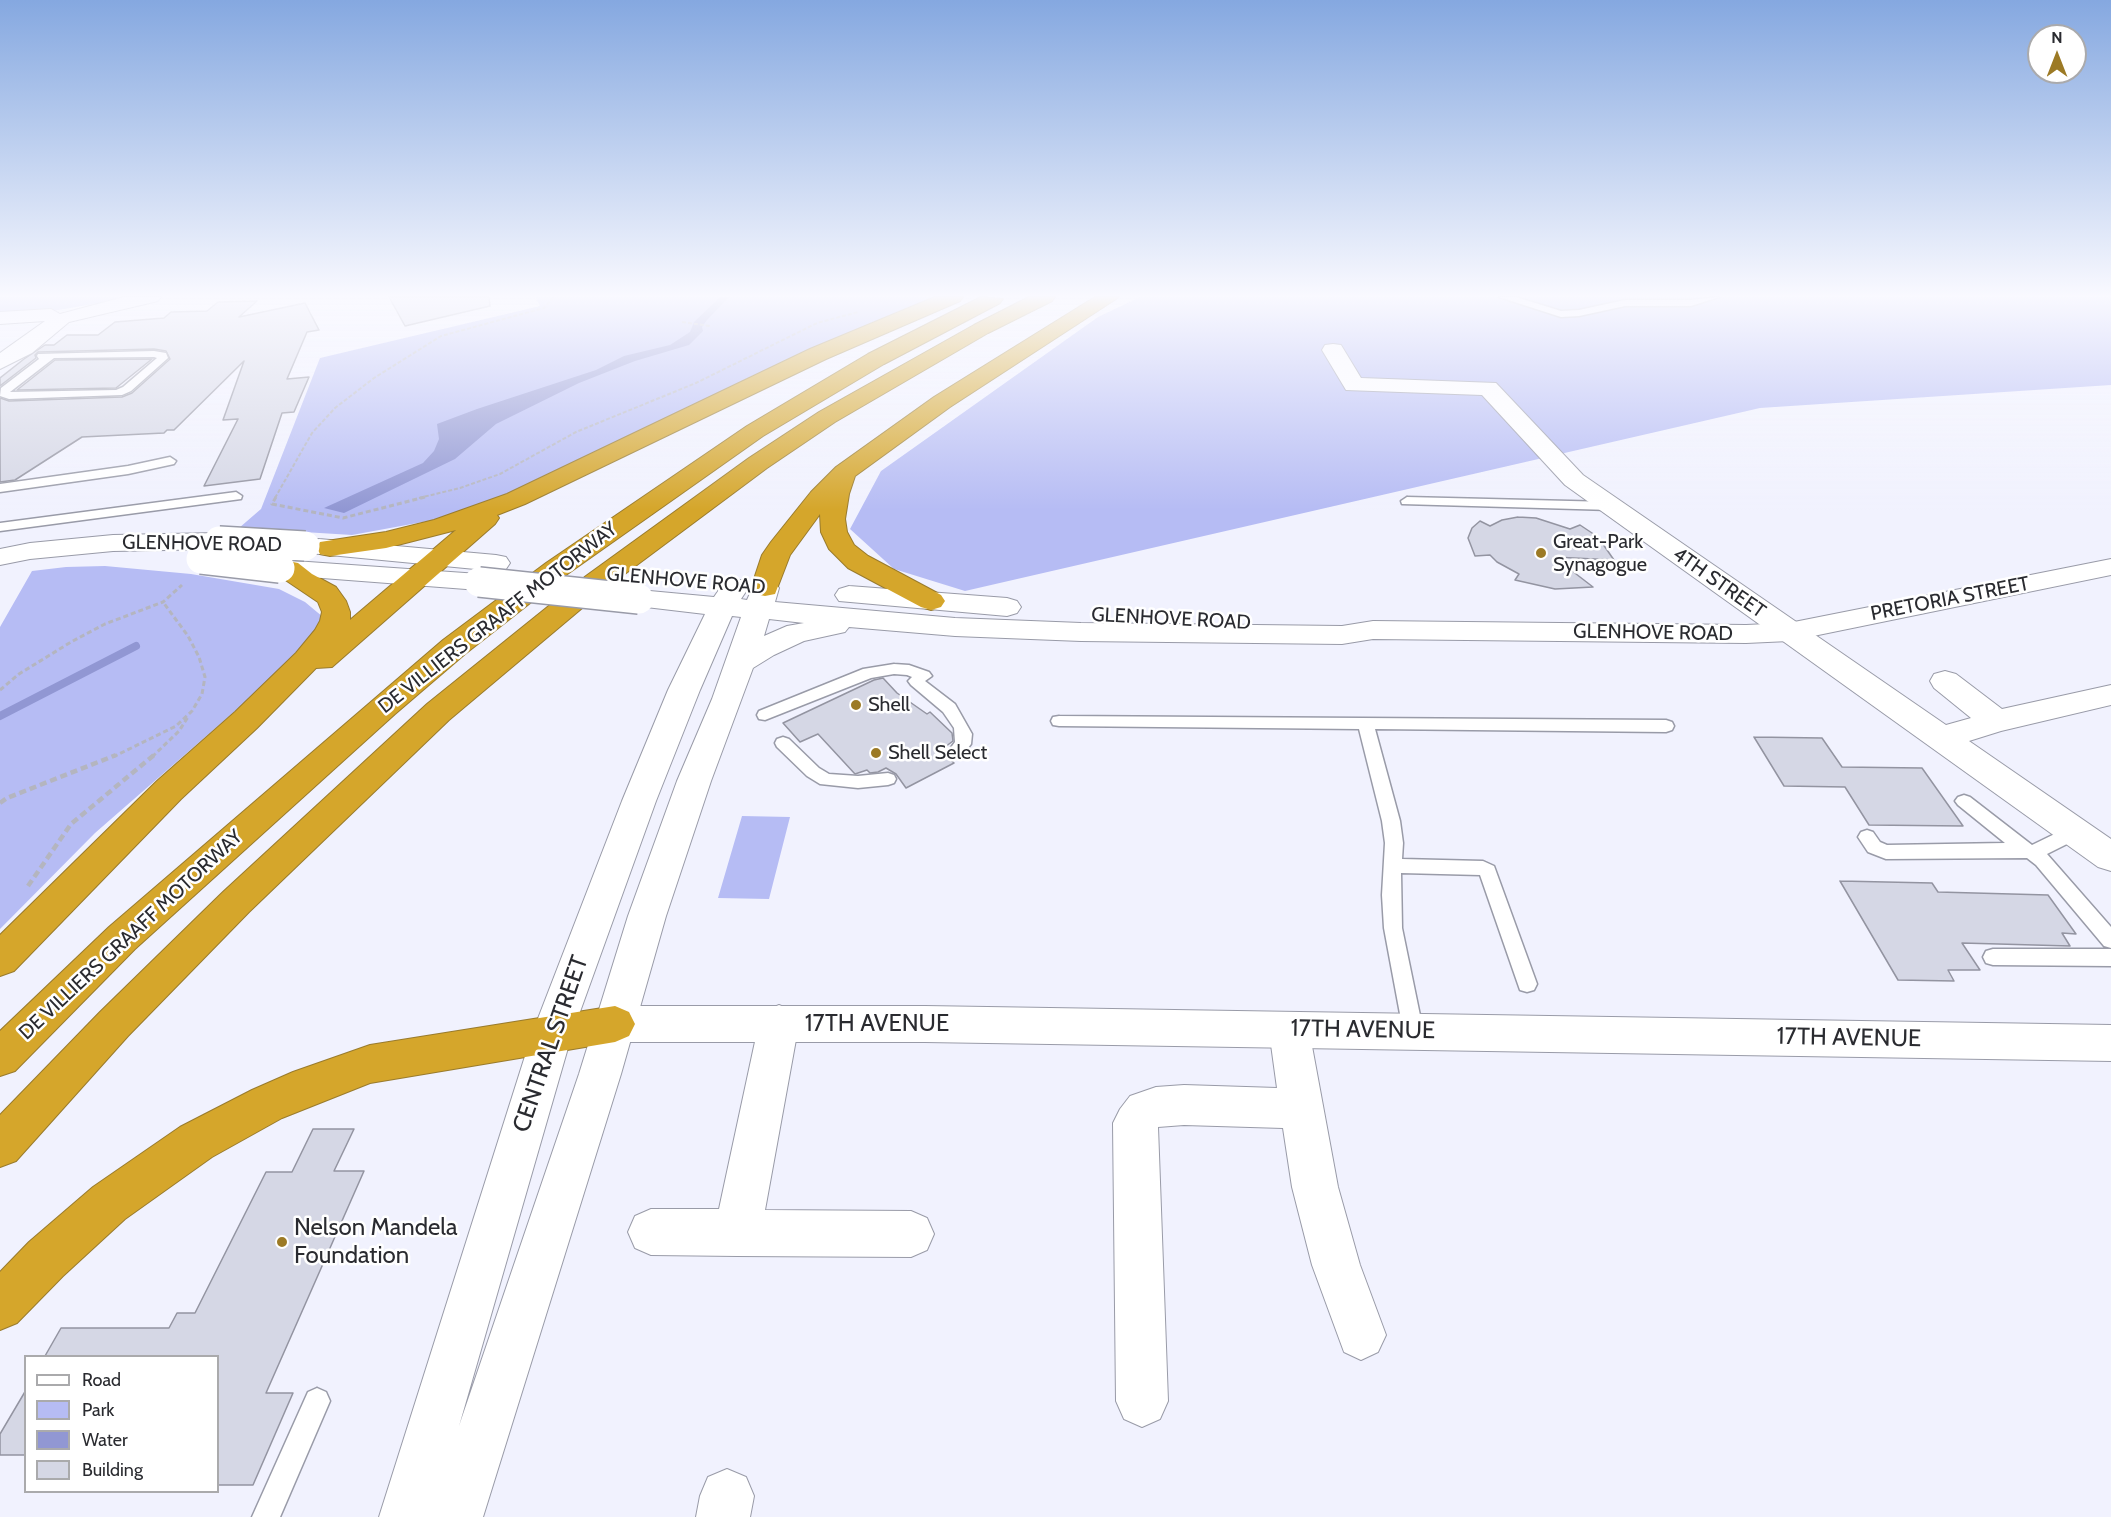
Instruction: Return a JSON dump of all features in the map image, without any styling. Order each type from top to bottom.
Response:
[{"type":"highway","points":[[0,960],[169,790],[246,720],[307,660],[327,635],[335,621],[336,612],[326,593],[302,580],[301,558],[443,526],[516,499],[789,368]]},
{"type":"highway","name":"DE VILLIERS GRAAFF MOTORWAY","points":[[0,1058],[122,938],[454,647],[547,576],[755,431],[861,368]]},
{"type":"highway","points":[[0,1146],[114,1024],[236,902],[438,712],[596,582],[758,463],[827,417],[913,368]]},
{"type":"highway","points":[[745,597],[784,542],[820,497],[845,472],[952,395],[996,368]]},
{"type":"highway","points":[[845,472],[836,494],[832,519],[834,532],[843,549],[858,562],[931,601]]},
{"type":"highway","points":[[246,720],[357,631],[479,523],[516,499]]},
{"type":"highway","points":[[0,1306],[46,1259],[109,1203],[196,1142],[267,1104],[308,1086],[370,1064],[615,1024]]},
{"type":"main road","name":"4TH STREET","points":[[1344,368],[1354,385],[1488,388],[1574,480],[2111,857]]},
{"type":"main road","name":"GLENHOVE ROAD","points":[[0,558],[210,550],[301,558],[416,578],[488,572]]},
{"type":"main road","name":"GLENHOVE ROAD","points":[[301,558],[440,558],[488,572],[641,589],[745,597],[931,601],[1134,618],[1245,623],[1348,624],[1373,630]]},
{"type":"main road","name":"PRETORIA STREET","points":[[1789,632],[2111,567]]},
{"type":"main road","name":"GLENHOVE ROAD","points":[[745,597],[906,623],[955,627],[1342,635],[1373,630],[1693,634],[1789,632]]},
{"type":"main road","points":[[456,1517],[615,1024],[647,916],[694,781],[728,699],[739,664],[745,597]]},
{"type":"main road","name":"CENTRAL STREET","points":[[406,1517],[552,1034],[639,801],[745,597]]},
{"type":"main road","points":[[739,664],[782,639],[818,628],[884,627],[906,623]]},
{"type":"main road","points":[[1945,681],[1996,721]]},
{"type":"main road","points":[[1942,738],[1996,721],[2111,695]]},
{"type":"main road","points":[[737,1233],[779,1023]]},
{"type":"main road","name":"17TH AVENUE","points":[[615,1024],[779,1023],[1413,1030],[2111,1043]]},
{"type":"main road","points":[[1290,1029],[1315,1187],[1336,1265],[1361,1335]]},
{"type":"main road","points":[[1142,1401],[1135,1123],[1145,1110],[1156,1107],[1184,1105],[1301,1109]]},
{"type":"main road","points":[[651,1232],[911,1234]]},
{"type":"lane","points":[[32,368],[5,390],[4,394],[9,396],[118,393],[127,389],[152,368]]},
{"type":"lane","points":[[0,488],[128,470],[170,460]]},
{"type":"lane","points":[[0,527],[236,496]]},
{"type":"lane","points":[[1407,501],[1611,506]]},
{"type":"lane","points":[[765,715],[868,673],[894,669],[909,670],[949,708],[962,727],[963,744],[955,753]]},
{"type":"lane","points":[[1059,721],[1666,726]]},
{"type":"lane","points":[[1365,724],[1391,821],[1394,843],[1391,895],[1393,928],[1413,1030]]},
{"type":"lane","points":[[783,743],[813,772],[826,780],[858,782],[888,779]]},
{"type":"lane","points":[[1964,801],[2042,860],[2111,940]]},
{"type":"lane","points":[[1867,837],[1874,847],[1886,852],[2029,852],[2075,832]]},
{"type":"lane","points":[[1393,866],[1483,868],[1488,871],[1527,984]]},
{"type":"lane","points":[[1993,957],[2111,957]]},
{"type":"lane","points":[[266,1517],[317,1401]]},
{"type":"path","points":[[390,368],[335,408],[312,432],[272,504],[343,518],[460,488],[500,474],[576,432],[696,383],[727,368]]},
{"type":"path","points":[[0,690],[19,674],[71,642],[105,624],[163,602],[182,585]]},
{"type":"path","points":[[23,894],[71,824],[150,759],[178,731],[201,694],[205,677],[199,657],[188,636],[163,602]]},
{"type":"path","points":[[0,803],[135,747],[176,726],[192,711]]},
{"type":"green space","points":[[316,368],[770,368],[509,494],[450,517],[352,535],[239,528],[261,509]]},
{"type":"green space","points":[[1026,368],[2111,368],[2111,385],[1760,408],[965,591],[894,569],[850,529],[881,471]]},
{"type":"green space","points":[[105,566],[191,574],[279,589],[305,602],[323,617],[305,650],[95,833],[0,929],[0,627],[32,571]]},
{"type":"green space","points":[[742,816],[790,817],[769,899],[718,898]]},
{"type":"water","points":[[618,368],[579,383],[496,424],[455,459],[344,513],[324,508],[423,463],[434,451],[439,439],[437,424],[596,370]]},
{"type":"building","points":[[13,368],[23,368],[0,386],[0,378]]},
{"type":"building","points":[[45,368],[141,368],[116,388],[17,390]]},
{"type":"building","points":[[160,368],[237,368],[174,430],[167,430],[164,433],[82,437],[15,480],[0,482],[0,398],[9,401],[122,397],[132,393]]},
{"type":"building","points":[[242,368],[292,368],[287,379],[309,377],[294,412],[282,413],[260,479],[204,486],[238,419],[223,420]]},
{"type":"building","name":"Great-Park Synagogue","points":[[1518,517],[1536,518],[1570,529],[1580,525],[1598,537],[1614,560],[1554,557],[1593,587],[1555,589],[1515,580],[1519,574],[1497,562],[1490,555],[1475,556],[1468,538],[1472,528],[1480,521],[1490,526],[1502,520]]},
{"type":"building","points":[[883,678],[897,693],[927,714],[930,712],[952,733],[953,741],[941,750],[954,763],[906,788],[896,774],[886,768],[878,772],[870,773],[867,770],[855,774],[818,734],[800,742],[783,723],[874,680]]},
{"type":"building","points":[[1754,737],[1822,738],[1842,767],[1922,768],[1963,826],[1869,825],[1845,787],[1784,786]]},
{"type":"building","points":[[1840,881],[1932,883],[1938,892],[2048,895],[2076,934],[2062,933],[2070,946],[1962,943],[1980,970],[1948,970],[1954,981],[1898,980]]},
{"type":"building","name":"Nelson Mandela Foundation","points":[[313,1129],[354,1129],[334,1171],[364,1171],[266,1393],[293,1393],[253,1485],[219,1485],[219,1355],[46,1355],[61,1328],[169,1328],[177,1313],[195,1313],[266,1172],[292,1172]]},
{"type":"building","points":[[24,1393],[24,1455],[0,1455],[0,1434]]},
{"type":"waterway","points":[[0,716],[136,646]]},
{"type":"place","name":"Great-Park Synagogue","points":[[1541,553]]},
{"type":"place","name":"Shell","points":[[856,705]]},
{"type":"place","name":"Shell Select","points":[[876,753]]},
{"type":"place","name":"Nelson Mandela Foundation","points":[[282,1242]]}]
